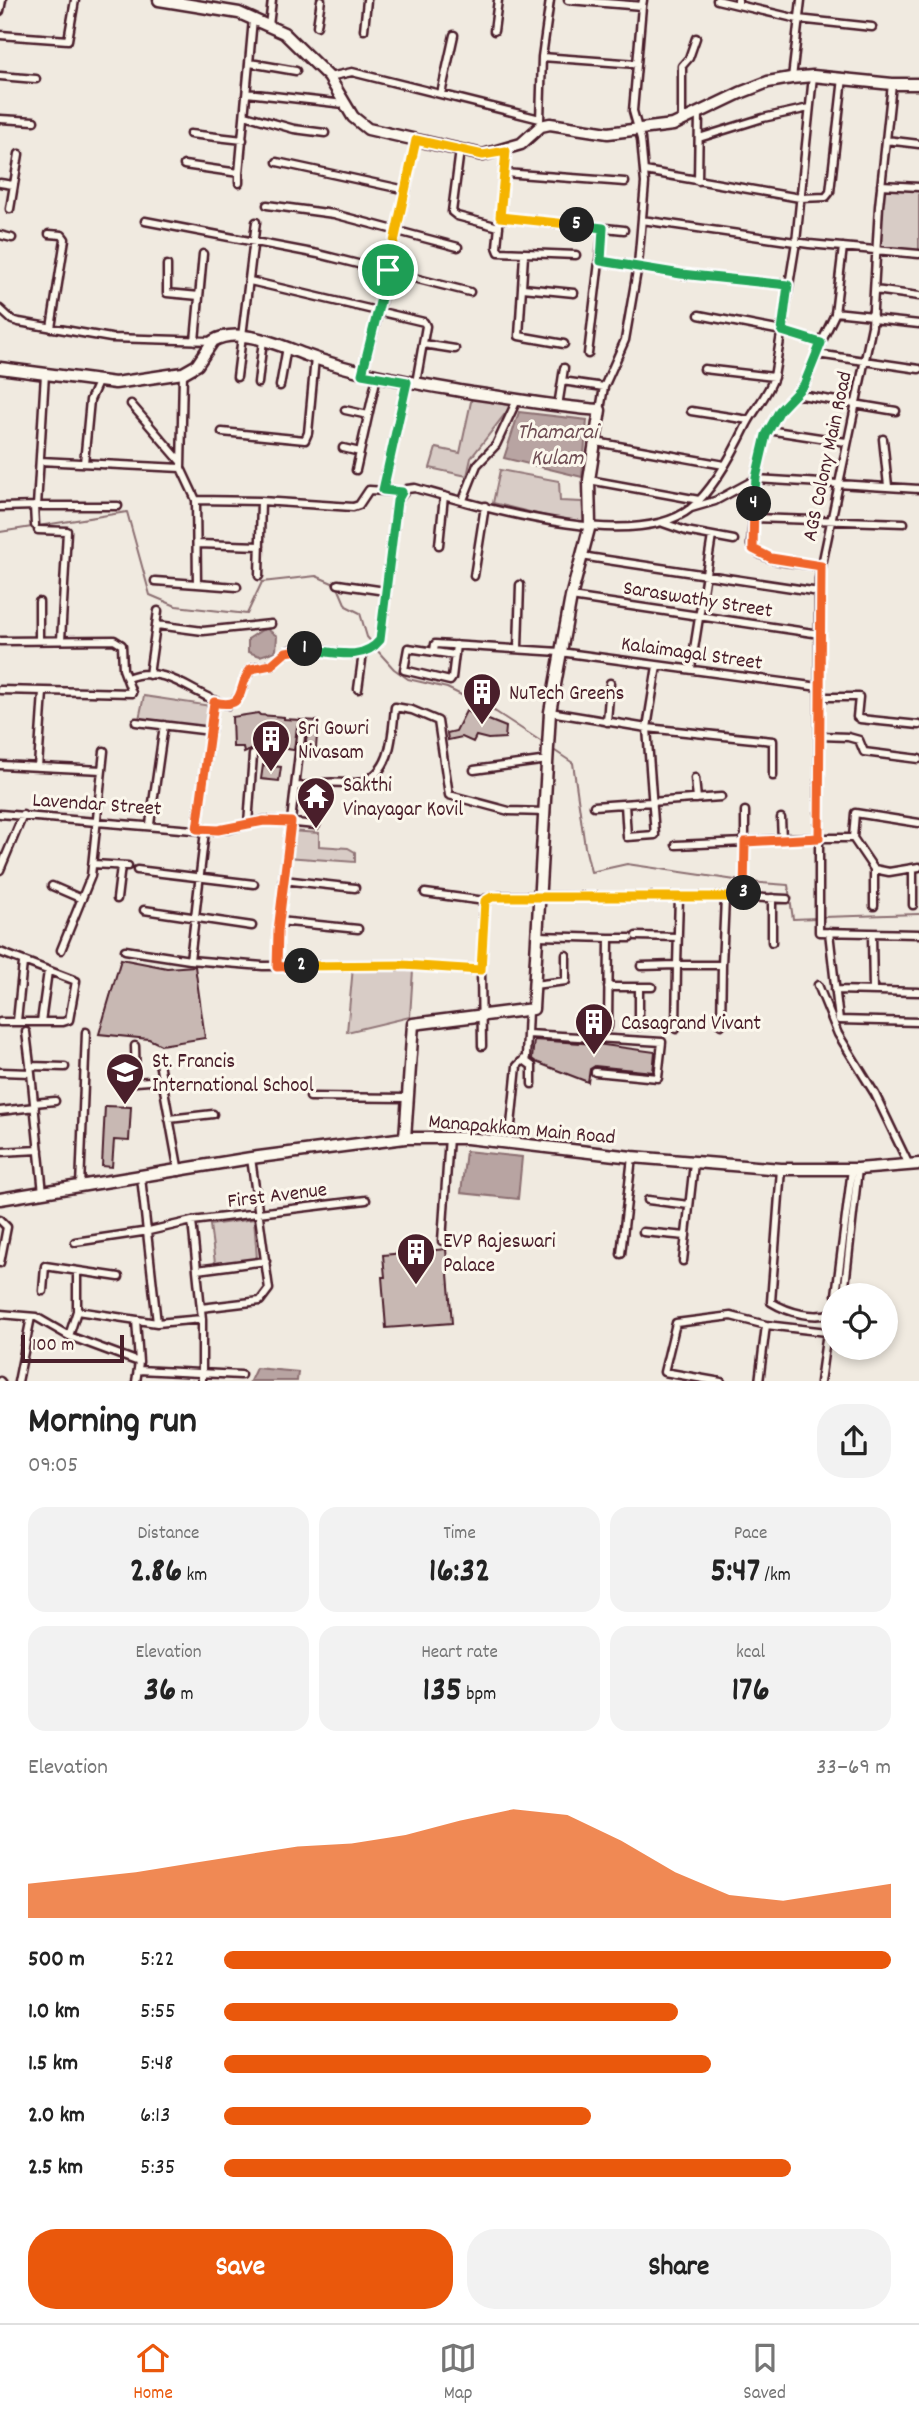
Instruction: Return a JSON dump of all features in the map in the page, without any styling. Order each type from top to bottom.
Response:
[{"type":"street","points":[[0,11],[2,0]]},
{"type":"street","points":[[0,34],[68,40],[75,0]]},
{"type":"street","points":[[159,0],[239,13],[284,33],[329,78],[353,117],[368,129],[483,155],[522,145],[540,123],[542,57],[550,0]]},
{"type":"street","points":[[269,26],[272,0]]},
{"type":"street","points":[[317,26],[321,0]]},
{"type":"street","points":[[364,30],[367,0]]},
{"type":"street","points":[[494,31],[498,0]]},
{"type":"street","points":[[405,1138],[413,1024],[533,1009],[550,712],[571,597],[590,525],[589,480],[604,387],[625,340],[638,265],[645,171],[641,139],[633,111],[643,3],[568,0]]},
{"type":"street","points":[[717,0],[798,19],[872,27]]},
{"type":"street","points":[[792,78],[801,0]]},
{"type":"street","points":[[239,183],[253,19]]},
{"type":"street","points":[[441,94],[454,35]]},
{"type":"street","points":[[682,122],[682,65],[689,58],[696,38]]},
{"type":"street","points":[[542,57],[637,64]]},
{"type":"street","points":[[250,63],[296,71]]},
{"type":"street","points":[[329,78],[352,72],[540,123],[608,133],[682,122],[768,82],[792,78],[813,76],[919,84]]},
{"type":"street","points":[[0,76],[36,79]]},
{"type":"street","points":[[691,508],[724,465],[770,389],[774,377],[796,242],[813,76]]},
{"type":"street","points":[[645,171],[800,198],[822,198],[829,195],[844,78]]},
{"type":"street","name":"AGS Colony Main Road","points":[[829,932],[819,932],[821,566],[873,317],[881,185],[892,84]]},
{"type":"street","points":[[247,93],[344,104]]},
{"type":"street","points":[[699,138],[763,118],[809,108]]},
{"type":"street","points":[[698,181],[699,112]]},
{"type":"street","points":[[245,115],[294,129],[325,133]]},
{"type":"street","points":[[0,119],[34,121]]},
{"type":"street","points":[[190,134],[243,140]]},
{"type":"street","points":[[362,374],[416,140]]},
{"type":"street","points":[[886,140],[919,144]]},
{"type":"street","points":[[460,150],[452,212],[457,216],[499,227]]},
{"type":"street","points":[[506,151],[499,252],[576,256]]},
{"type":"street","points":[[10,209],[19,154]]},
{"type":"street","points":[[277,162],[406,190]]},
{"type":"street","points":[[184,165],[239,173]]},
{"type":"street","points":[[504,173],[625,182]]},
{"type":"street","points":[[0,183],[13,185]]},
{"type":"street","points":[[881,185],[919,187]]},
{"type":"street","points":[[267,205],[334,214],[458,247]]},
{"type":"street","points":[[500,217],[624,230]]},
{"type":"street","points":[[642,220],[796,242],[919,254]]},
{"type":"street","points":[[145,221],[388,270],[470,292]]},
{"type":"street","points":[[237,377],[256,222]]},
{"type":"street","points":[[588,354],[603,228]]},
{"type":"street","points":[[49,234],[62,235],[65,239],[51,328]]},
{"type":"street","points":[[0,235],[12,238]]},
{"type":"street","points":[[821,566],[771,558],[758,553],[751,545],[756,478],[768,430],[780,410],[804,385],[835,312],[844,247]]},
{"type":"street","points":[[195,341],[203,254]]},
{"type":"street","points":[[524,255],[519,336],[564,344]]},
{"type":"street","points":[[601,261],[681,274],[788,285]]},
{"type":"street","points":[[167,265],[167,293],[199,296]]},
{"type":"street","points":[[250,281],[424,322],[426,326],[423,344],[383,490]]},
{"type":"street","points":[[523,288],[574,293]]},
{"type":"street","points":[[875,290],[919,296]]},
{"type":"street","points":[[0,309],[12,320],[111,338],[213,341]]},
{"type":"street","points":[[835,312],[919,324]]},
{"type":"street","points":[[699,315],[782,331],[821,343]]},
{"type":"street","points":[[0,369],[115,383],[183,373],[197,365],[213,341],[218,338],[242,337],[287,347],[362,374],[558,407],[600,410]]},
{"type":"street","points":[[258,383],[263,340]]},
{"type":"street","points":[[423,344],[456,349]]},
{"type":"street","points":[[280,386],[287,347]]},
{"type":"street","points":[[817,354],[919,369]]},
{"type":"street","points":[[222,432],[305,440],[308,433],[315,358]]},
{"type":"street","points":[[558,407],[564,368]]},
{"type":"street","points":[[704,369],[774,377]]},
{"type":"street","points":[[181,465],[183,373]]},
{"type":"street","points":[[45,374],[37,527],[67,531],[61,640]]},
{"type":"street","points":[[356,470],[377,376]]},
{"type":"street","points":[[84,463],[90,400],[99,380]]},
{"type":"street","points":[[562,381],[604,387]]},
{"type":"street","points":[[795,394],[896,411]]},
{"type":"street","points":[[463,500],[477,465],[496,445],[517,400]]},
{"type":"street","points":[[131,404],[181,465],[196,500],[197,584]]},
{"type":"street","points":[[345,410],[368,415]]},
{"type":"street","points":[[691,411],[749,420]]},
{"type":"street","points":[[768,430],[846,442]]},
{"type":"street","points":[[883,439],[888,486]]},
{"type":"street","points":[[596,442],[724,465]]},
{"type":"street","points":[[342,448],[360,452]]},
{"type":"street","points":[[40,461],[181,465]]},
{"type":"street","points":[[196,500],[353,507],[359,505],[367,491],[402,492],[415,488],[530,518],[590,525],[648,527],[663,523],[691,508],[715,502],[756,478],[919,489]]},
{"type":"street","points":[[589,480],[699,500]]},
{"type":"street","points":[[127,678],[149,675],[181,682],[207,695],[214,702],[228,705],[242,694],[246,675],[251,669],[271,665],[292,649],[363,653],[373,649],[380,640],[397,501],[402,492]]},
{"type":"street","points":[[439,545],[444,496]]},
{"type":"street","points":[[259,576],[261,501]]},
{"type":"street","points":[[0,507],[118,506]]},
{"type":"street","points":[[474,576],[485,506]]},
{"type":"street","points":[[753,518],[904,523]]},
{"type":"street","points":[[663,523],[681,530],[734,540]]},
{"type":"street","points":[[691,668],[712,536]]},
{"type":"street","points":[[198,544],[260,547]]},
{"type":"street","points":[[582,556],[820,592]]},
{"type":"street","points":[[155,581],[237,587]]},
{"type":"street","points":[[338,584],[385,591]]},
{"type":"street","points":[[518,648],[520,585]]},
{"type":"street","name":"Saraswathy Street","points":[[571,597],[820,634]]},
{"type":"street","points":[[38,601],[39,640]]},
{"type":"street","points":[[149,675],[158,611]]},
{"type":"street","points":[[157,625],[203,631],[271,624]]},
{"type":"street","points":[[0,641],[114,640],[122,645],[123,669],[132,693],[0,690]]},
{"type":"street","points":[[455,655],[434,648],[407,649],[404,670],[450,681],[455,655],[456,645]]},
{"type":"street","name":"Kalaimagal Street","points":[[434,648],[456,645],[560,652],[819,687]]},
{"type":"street","points":[[358,689],[363,653]]},
{"type":"street","points":[[625,804],[626,835],[629,838],[655,835],[647,728],[657,666]]},
{"type":"street","points":[[607,722],[610,683]]},
{"type":"street","points":[[38,767],[44,692]]},
{"type":"street","points":[[819,697],[859,696],[857,717],[860,719],[919,725]]},
{"type":"street","points":[[197,829],[214,702]]},
{"type":"street","points":[[296,784],[364,781],[379,769],[389,755],[396,707],[412,710],[438,722],[449,795],[509,811],[546,811]]},
{"type":"street","points":[[550,712],[647,728],[773,741],[773,776]]},
{"type":"street","points":[[136,722],[211,731]]},
{"type":"street","points":[[150,824],[164,726]]},
{"type":"street","points":[[277,967],[283,880],[303,728]]},
{"type":"street","points":[[820,736],[853,737],[859,740],[864,751],[919,759]]},
{"type":"street","points":[[61,950],[91,878],[104,751]]},
{"type":"street","points":[[248,824],[253,755]]},
{"type":"street","points":[[474,769],[549,756]]},
{"type":"street","points":[[0,765],[102,770]]},
{"type":"street","points":[[695,778],[697,799]]},
{"type":"street","points":[[594,806],[721,797]]},
{"type":"street","points":[[744,897],[745,811]]},
{"type":"street","points":[[874,906],[874,869],[853,838],[855,813],[919,823]]},
{"type":"street","name":"Lavendar Street","points":[[0,814],[150,824],[205,831],[264,821],[316,825]]},
{"type":"street","points":[[0,870],[23,816]]},
{"type":"street","points":[[781,818],[782,839]]},
{"type":"street","points":[[190,960],[205,831]]},
{"type":"street","points":[[676,845],[853,838]]},
{"type":"street","points":[[93,864],[124,866],[117,899]]},
{"type":"street","points":[[874,869],[889,872],[916,868],[913,905]]},
{"type":"street","points":[[137,870],[254,884]]},
{"type":"street","points":[[283,880],[355,888]]},
{"type":"street","points":[[52,886],[82,899]]},
{"type":"street","points":[[425,893],[485,901],[500,896],[787,899]]},
{"type":"street","points":[[676,1029],[679,897]]},
{"type":"street","points":[[721,1026],[725,898]]},
{"type":"street","points":[[772,898],[772,942]]},
{"type":"street","points":[[482,1046],[481,970],[485,901]]},
{"type":"street","points":[[144,910],[252,926]]},
{"type":"street","points":[[279,920],[358,929]]},
{"type":"street","points":[[919,934],[829,932],[837,1012],[842,1021],[919,1022]]},
{"type":"street","points":[[872,933],[873,991]]},
{"type":"street","points":[[538,936],[678,937]]},
{"type":"street","points":[[608,1027],[609,938]]},
{"type":"street","points":[[125,950],[190,960],[277,967],[403,965],[481,970]]},
{"type":"street","points":[[0,953],[73,979],[76,985],[69,1020],[0,1022]]},
{"type":"street","points":[[534,985],[566,981],[565,956]]},
{"type":"street","points":[[17,1021],[23,963]]},
{"type":"street","points":[[641,966],[722,965]]},
{"type":"street","points":[[41,1022],[48,971]]},
{"type":"street","points":[[818,985],[838,1034],[914,1165]]},
{"type":"street","points":[[608,987],[652,988]]},
{"type":"street","points":[[639,988],[639,1026]]},
{"type":"street","points":[[835,990],[919,992]]},
{"type":"street","points":[[510,1135],[517,1066],[524,1060],[528,1034],[528,1010]]},
{"type":"street","points":[[26,1032],[43,1192]]},
{"type":"street","points":[[80,1187],[86,1032]]},
{"type":"street","points":[[528,1034],[662,1042],[658,1078],[595,1072]]},
{"type":"street","points":[[135,1046],[136,1082],[163,1080]]},
{"type":"street","points":[[158,1056],[179,1172]]},
{"type":"street","points":[[524,1060],[533,1066],[532,1084]]},
{"type":"street","points":[[0,1072],[65,1067]]},
{"type":"street","points":[[310,1097],[407,1098]]},
{"type":"street","points":[[0,1111],[55,1101]]},
{"type":"street","points":[[169,1119],[213,1114]]},
{"type":"street","points":[[442,1241],[449,1137]]},
{"type":"street","name":"Manapakkam Main Road","points":[[0,1199],[179,1172],[251,1158],[405,1138],[449,1137],[694,1163],[781,1169],[855,1169],[914,1165]]},
{"type":"street","points":[[0,1153],[39,1150]]},
{"type":"street","points":[[621,1254],[632,1157]]},
{"type":"street","points":[[201,1308],[260,1301],[269,1289],[251,1158]]},
{"type":"street","points":[[683,1261],[694,1163]]},
{"type":"street","points":[[781,1169],[771,1302],[798,1313],[821,1316]]},
{"type":"street","points":[[838,1283],[855,1169]]},
{"type":"street","points":[[845,1283],[855,1169]]},
{"type":"street","points":[[141,1177],[157,1323]]},
{"type":"street","name":"First Avenue","points":[[75,1242],[192,1222],[366,1200]]},
{"type":"street","points":[[648,1200],[689,1205]]},
{"type":"street","points":[[0,1220],[7,1227],[0,1263]]},
{"type":"street","points":[[192,1222],[202,1319],[202,1381]]},
{"type":"street","points":[[643,1232],[686,1236]]},
{"type":"street","points":[[197,1270],[266,1262]]},
{"type":"street","points":[[43,1291],[45,1266],[119,1278]]},
{"type":"street","points":[[69,1336],[77,1311],[77,1271]]},
{"type":"street","points":[[77,1311],[157,1323],[202,1319]]},
{"type":"street","points":[[0,1314],[32,1317],[69,1336],[139,1362]]},
{"type":"street","points":[[662,1381],[676,1323],[731,1316],[766,1325],[821,1329]]},
{"type":"street","points":[[18,1381],[32,1317]]},
{"type":"street","points":[[136,1320],[139,1362],[136,1381]]},
{"type":"street","points":[[759,1381],[766,1325]]},
{"type":"street","points":[[820,1381],[824,1360]]},
{"type":"street","points":[[138,1370],[202,1371],[241,1375]]},
{"type":"street","points":[[664,1371],[721,1381]]},
{"type":"shaded area","points":[[881,186],[919,188],[919,251],[877,250]]},
{"type":"shaded area","points":[[472,397],[511,406],[471,458],[467,476],[430,468],[436,448],[460,453]]},
{"type":"shaded area","points":[[500,470],[559,481],[560,501],[582,502],[584,522],[558,519],[493,503]]},
{"type":"shaded area","points":[[144,696],[211,706],[208,728],[139,719]]},
{"type":"shaded area","points":[[290,831],[319,833],[319,846],[348,848],[355,852],[355,862],[286,857]]},
{"type":"shaded area","points":[[353,967],[413,970],[410,1017],[347,1032]]},
{"type":"shaded area","points":[[254,1219],[257,1259],[215,1263],[210,1225]]},
{"type":"water","name":"Thamarai Kulam","points":[[519,412],[587,420],[582,477],[504,458]]},
{"type":"water","points":[[267,629],[277,636],[276,651],[260,656],[248,652],[248,639]]},
{"type":"water","points":[[466,1151],[522,1157],[518,1199],[461,1193]]},
{"type":"water","points":[[256,1368],[298,1372],[297,1381],[250,1381]]},
{"type":"building","name":"NuTech Greens","points":[[466,711],[506,727],[505,738],[488,739],[476,736],[473,742],[462,737],[448,740],[447,733],[456,731]]},
{"type":"building","points":[[258,713],[284,719],[318,721],[316,749],[305,748],[308,728],[302,722],[297,727],[294,750],[280,748],[279,753],[258,753],[253,749],[244,753],[243,747],[233,747],[232,717]]},
{"type":"building","name":"Sri Gowri Nivasam","points":[[263,765],[281,767],[279,781],[261,779]]},
{"type":"building","points":[[121,959],[167,968],[195,966],[205,1038],[161,1045],[149,1039],[99,1034]]},
{"type":"building","name":"Casagrand Vivant","points":[[534,1040],[597,1044],[655,1052],[653,1072],[595,1066],[590,1069],[588,1082],[532,1059]]},
{"type":"building","name":"St. Francis International School","points":[[105,1106],[131,1107],[129,1141],[114,1140],[112,1167],[102,1166]]},
{"type":"building","name":"EVP Rajeswari Palace","points":[[446,1249],[452,1323],[386,1328],[383,1255]]},
{"type":"waterway","points":[[0,532],[127,512],[150,595],[176,606],[247,614],[262,582],[316,576],[337,585],[346,606],[360,613],[367,637],[373,644]]},
{"type":"waterway","points":[[376,649],[394,669],[408,679],[447,688],[496,712],[545,744]]},
{"type":"waterway","points":[[552,749],[573,763],[591,872],[627,864],[742,881]]},
{"type":"waterway","points":[[748,882],[788,885],[793,919],[817,918]]},
{"type":"waterway","points":[[823,917],[919,914]]},
{"type":"place","name":"NuTech Greens","points":[[482,726]]},
{"type":"place","name":"Sri Gowri Nivasam","points":[[271,773]]},
{"type":"place","name":"Sakthi Vinayagar Kovil","points":[[316,830]]},
{"type":"place","name":"Casagrand Vivant","points":[[594,1056]]},
{"type":"place","name":"St. Francis International School","points":[[125,1106]]},
{"type":"place","name":"EVP Rajeswari Palace","points":[[416,1286]]},
{"type":"route","points":[[416,140],[483,155],[506,151],[500,217],[603,228],[601,261],[681,274],[788,285],[782,331],[821,343],[804,385],[780,410],[766,435],[756,478],[751,545],[758,553],[771,558],[821,566],[819,838],[745,842],[744,897],[492,897],[485,899],[481,970],[403,965],[277,967],[278,931],[291,822],[264,821],[229,829],[197,829],[214,702],[228,705],[235,702],[242,694],[248,671],[254,667],[271,665],[292,649],[358,654],[369,652],[380,640],[397,501],[402,492],[383,490],[407,382],[362,374],[388,270],[416,140]]}]
